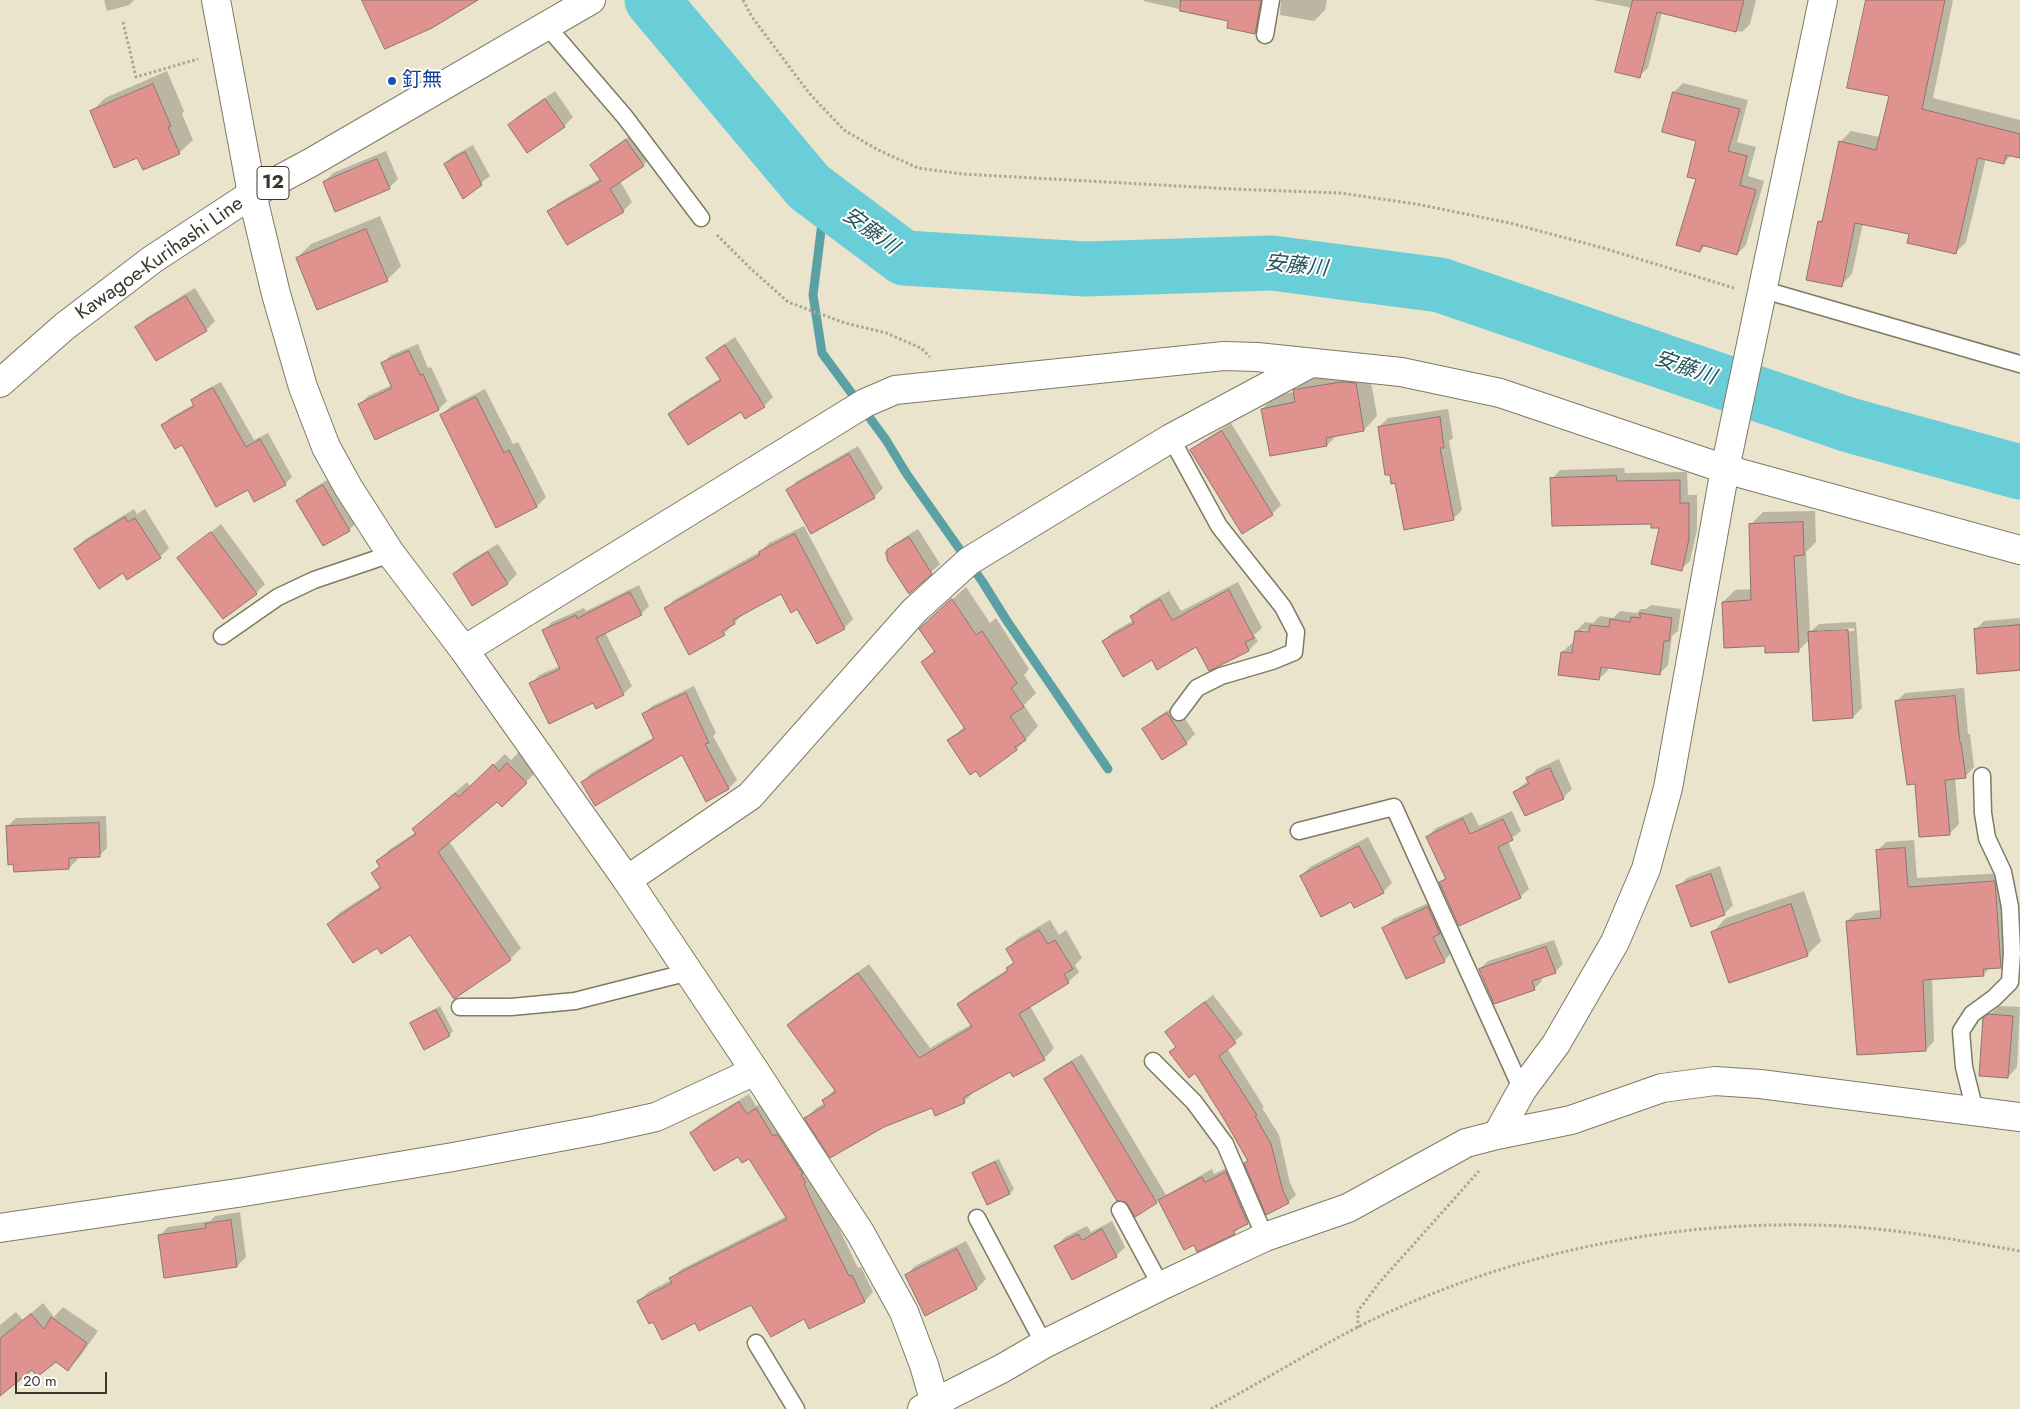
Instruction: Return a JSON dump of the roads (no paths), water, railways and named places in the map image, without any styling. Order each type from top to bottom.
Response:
[{"type":"street","points":[[216,0],[227,50],[252,194],[276,294],[303,387],[331,455],[348,487],[391,554],[464,650],[627,880],[756,1071],[861,1234],[899,1303],[924,1365],[929,1406],[1004,1368],[1044,1344],[1161,1286],[1265,1237],[1348,1208],[1466,1143],[1571,1120],[1662,1088],[1715,1081],[1760,1084],[2020,1117]]},
{"type":"street","name":"Kawagoe-Kurihashi Line","points":[[0,383],[65,326],[153,259],[252,194],[310,163],[590,0]]},
{"type":"street","points":[[1497,1135],[1522,1090],[1556,1044],[1615,942],[1646,869],[1668,788],[1727,464],[1823,0]]},
{"type":"street","points":[[464,650],[865,403],[895,390],[1224,356],[1401,372],[1500,393],[1727,464],[2020,550]]},
{"type":"street","points":[[627,880],[750,796],[914,611],[969,561],[1171,438],[1311,363]]},
{"type":"street","points":[[0,1228],[244,1192],[453,1157],[597,1130],[656,1117],[756,1071]]},
{"type":"lane","points":[[1265,34],[1271,0]]},
{"type":"lane","points":[[557,20],[625,117],[701,218]]},
{"type":"lane","points":[[1762,297],[2020,364]]},
{"type":"lane","points":[[1171,438],[1219,526],[1282,607],[1296,632],[1294,652],[1272,662],[1221,676],[1197,688],[1180,712]]},
{"type":"lane","points":[[222,636],[278,597],[314,580],[391,554]]},
{"type":"lane","points":[[1975,1111],[1964,1067],[1961,1031],[1972,1014],[1994,998],[2010,982],[2012,953],[2010,907],[2003,872],[1987,838],[1983,813],[1982,776]]},
{"type":"lane","points":[[1299,831],[1394,808],[1522,1090]]},
{"type":"lane","points":[[460,1007],[511,1007],[575,1001],[689,972]]},
{"type":"lane","points":[[1153,1060],[1194,1102],[1224,1144],[1265,1237]]},
{"type":"lane","points":[[1120,1210],[1161,1286]]},
{"type":"lane","points":[[977,1218],[1044,1344]]},
{"type":"lane","points":[[756,1342],[796,1409]]},
{"type":"waterway","name":"安藤川","points":[[652,0],[809,187],[904,258],[1086,269],[1272,263],[1440,285],[1849,425],[2020,472]]},
{"type":"waterway","points":[[825,199],[813,295],[822,353],[886,440],[906,473],[982,581],[1007,621],[1108,769]]},
{"type":"place","name":"釘無","points":[[392,81]]}]
